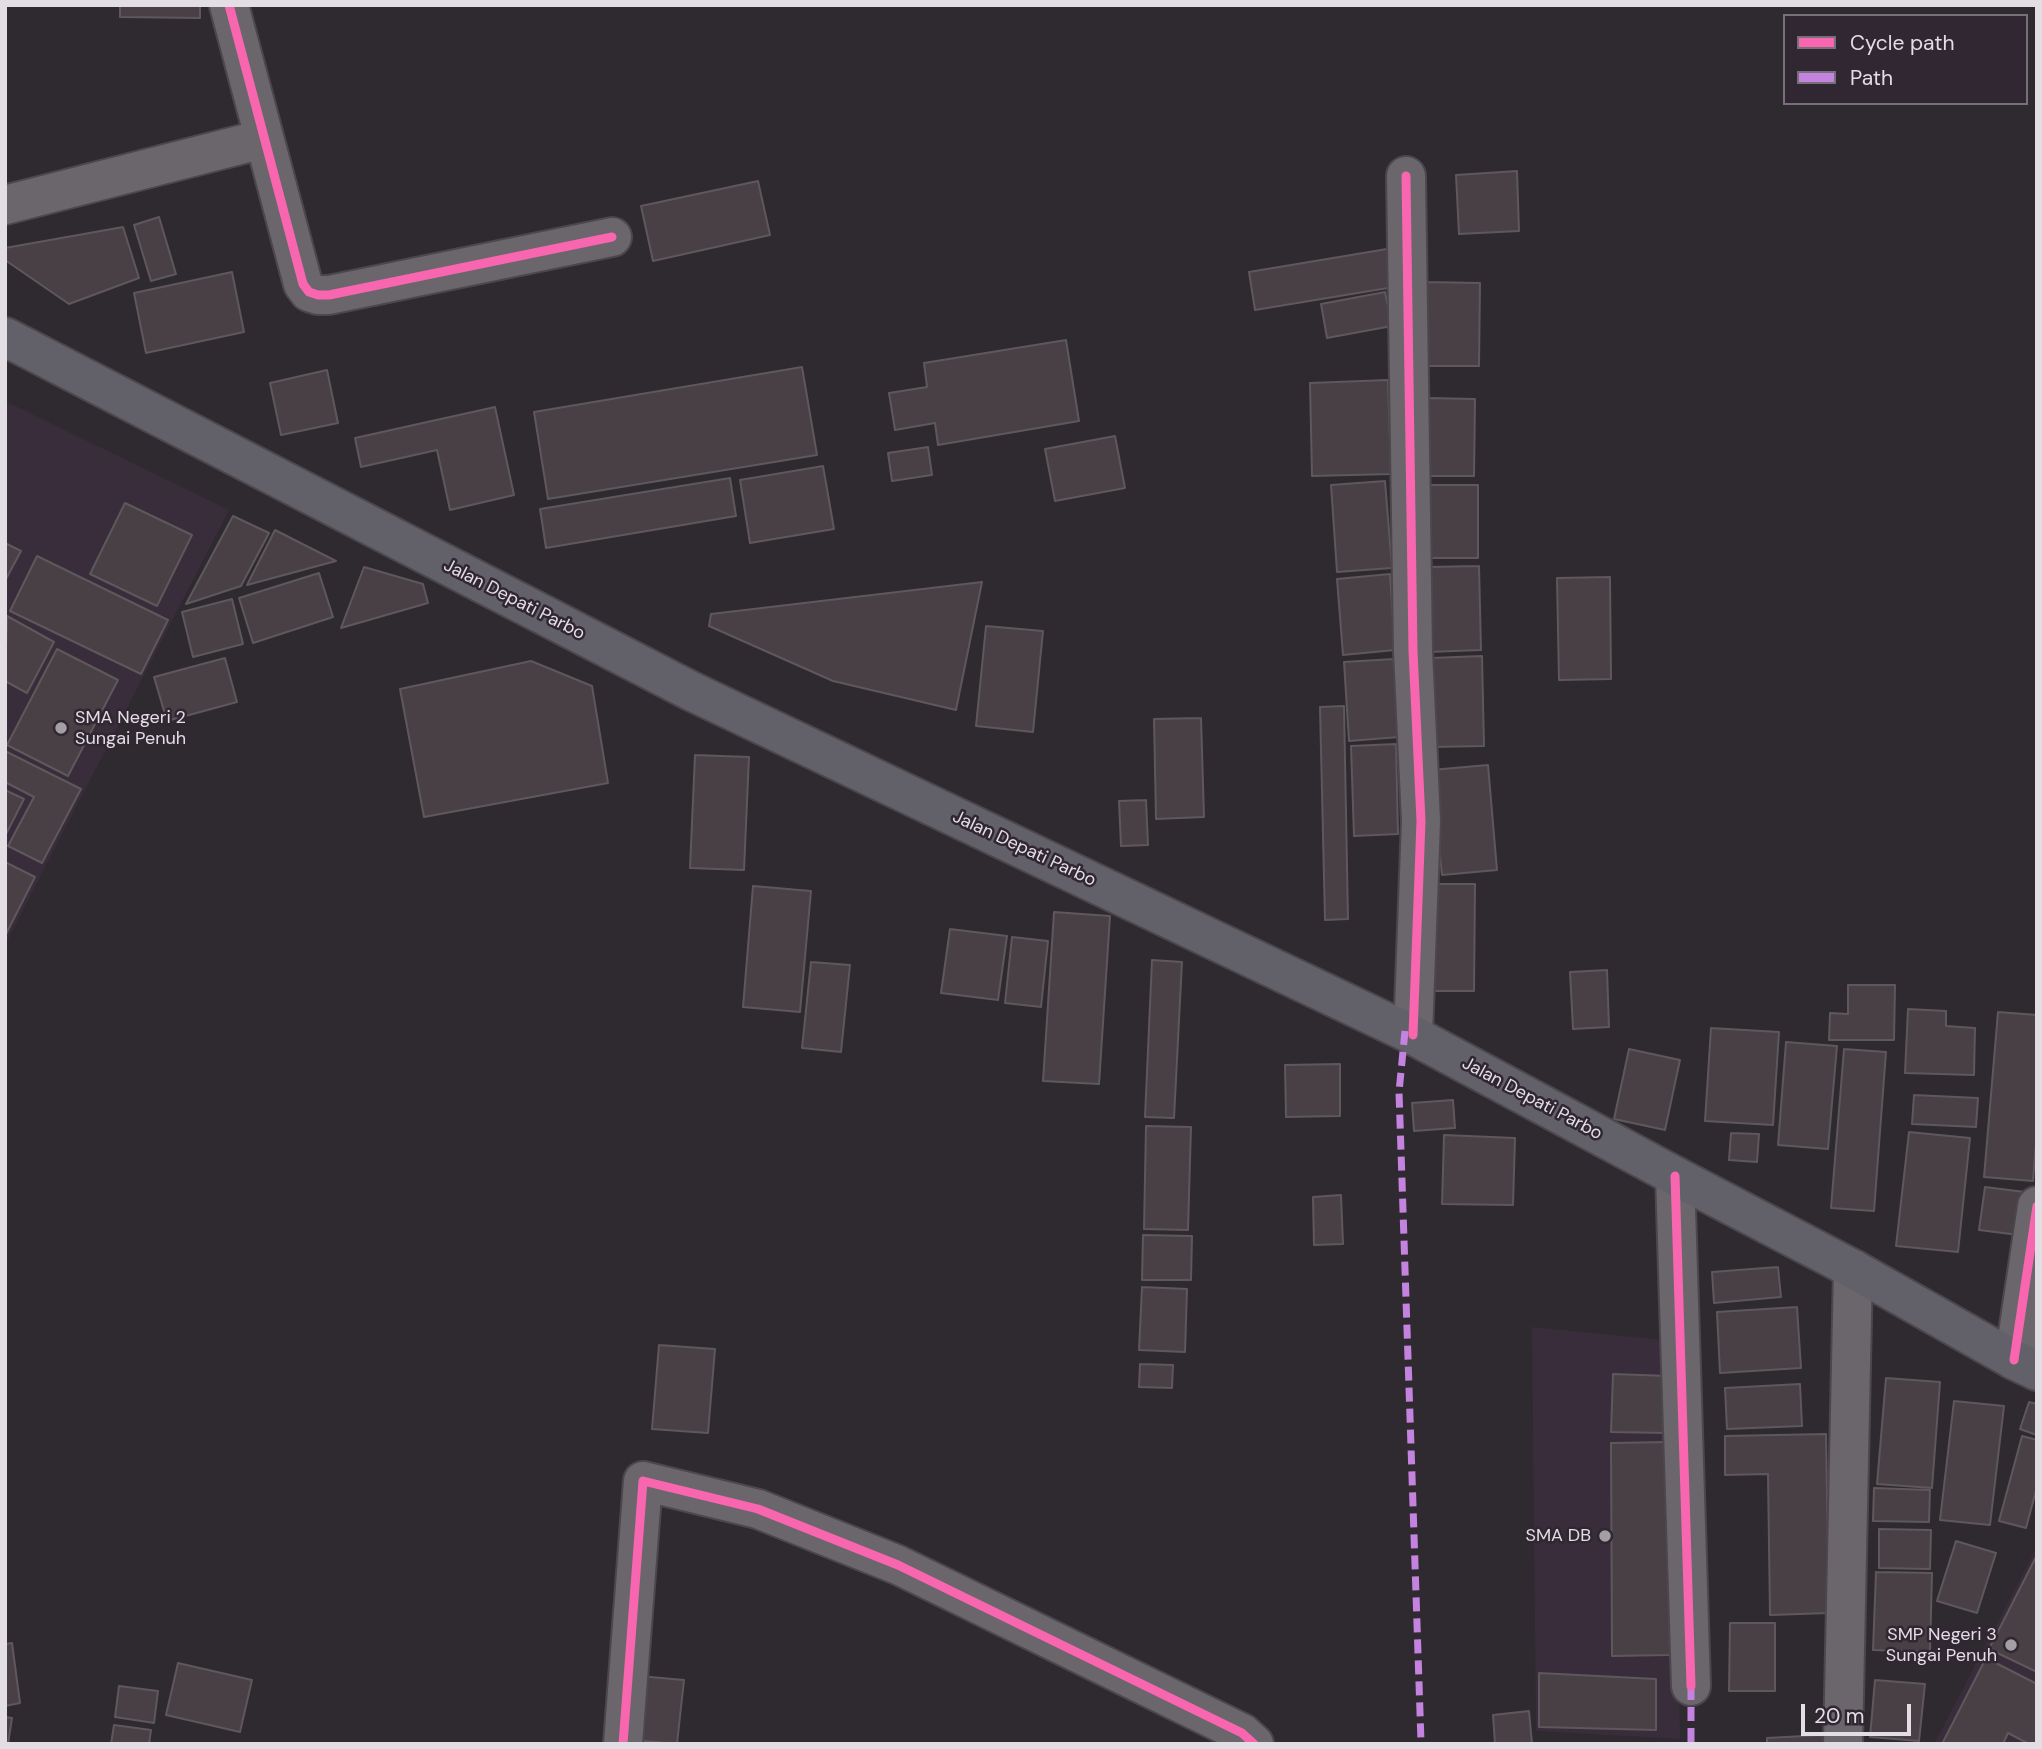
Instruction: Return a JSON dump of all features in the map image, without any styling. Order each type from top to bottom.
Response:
[{"type":"main road","name":"Jalan Depati Parbo","points":[[5,337],[691,691],[1413,1035],[1853,1269],[2025,1366]]},
{"type":"street","points":[[229,5],[303,284],[309,292],[318,295],[342,292],[612,237]]},
{"type":"street","points":[[5,205],[263,139]]},
{"type":"street","points":[[1406,176],[1413,637],[1421,821],[1413,1035]]},
{"type":"street","points":[[1675,1176],[1691,1686]]},
{"type":"street","points":[[2025,1366],[2037,1206]]},
{"type":"street","points":[[1843,1744],[1853,1269]]},
{"type":"street","points":[[623,1744],[643,1481],[758,1509],[898,1565],[1242,1733],[1254,1744]]},
{"type":"shaded area","name":"SMA Negeri 2 Sungai Penuh","points":[[5,401],[229,510],[5,945]]},
{"type":"shaded area","name":"SMA DB","points":[[1532,1327],[1673,1341],[1680,1739],[1536,1731]]},
{"type":"shaded area","name":"SMP Negeri 3 Sungai Penuh","points":[[2037,1547],[2037,1744],[1934,1744]]},
{"type":"building","points":[[120,5],[200,5],[200,18],[120,17]]},
{"type":"building","points":[[1517,171],[1519,231],[1459,234],[1456,175]]},
{"type":"building","points":[[758,181],[770,235],[653,261],[641,206]]},
{"type":"building","points":[[159,217],[176,274],[151,281],[134,225]]},
{"type":"building","points":[[123,227],[139,278],[69,304],[5,260],[5,248]]},
{"type":"building","points":[[1387,249],[1394,287],[1255,310],[1249,272]]},
{"type":"building","points":[[232,272],[244,332],[146,353],[134,293]]},
{"type":"building","points":[[1426,282],[1480,283],[1479,366],[1424,366]]},
{"type":"building","points":[[1385,292],[1392,326],[1327,338],[1321,304]]},
{"type":"building","points":[[1066,340],[1079,421],[938,445],[935,423],[895,430],[889,393],[927,387],[924,363]]},
{"type":"building","points":[[802,367],[817,455],[548,499],[534,412]]},
{"type":"building","points":[[327,370],[338,423],[281,435],[270,383]]},
{"type":"building","points":[[1388,380],[1391,474],[1312,476],[1310,383]]},
{"type":"building","points":[[1427,398],[1475,399],[1474,476],[1426,476]]},
{"type":"building","points":[[495,407],[514,495],[450,510],[437,450],[361,467],[355,438]]},
{"type":"building","points":[[1115,436],[1125,488],[1055,501],[1045,449]]},
{"type":"building","points":[[928,447],[932,475],[892,481],[888,453]]},
{"type":"building","points":[[823,466],[834,529],[750,543],[740,480]]},
{"type":"building","points":[[730,478],[736,516],[546,548],[540,509]]},
{"type":"building","points":[[1385,481],[1392,568],[1337,572],[1331,485]]},
{"type":"building","points":[[1429,485],[1478,485],[1478,558],[1429,558]]},
{"type":"building","points":[[125,503],[192,535],[157,606],[90,574]]},
{"type":"building","points":[[233,516],[269,533],[241,586],[186,604]]},
{"type":"building","points":[[275,530],[336,561],[247,585]]},
{"type":"building","points":[[5,543],[21,551],[5,581]]},
{"type":"building","points":[[37,556],[168,620],[141,674],[10,611]]},
{"type":"building","points":[[1479,566],[1481,650],[1429,652],[1428,567]]},
{"type":"building","points":[[364,567],[423,584],[428,603],[341,628]]},
{"type":"building","points":[[319,573],[333,617],[253,643],[239,598]]},
{"type":"building","points":[[1390,574],[1395,650],[1343,655],[1337,579]]},
{"type":"building","points":[[1610,577],[1611,679],[1559,680],[1557,578]]},
{"type":"building","points":[[982,582],[956,710],[833,681],[709,626],[711,614]]},
{"type":"building","points":[[232,599],[243,644],[193,657],[182,612]]},
{"type":"building","points":[[7,616],[54,642],[27,693],[5,681]]},
{"type":"building","points":[[986,626],[1043,631],[1033,732],[976,726]]},
{"type":"building","points":[[57,649],[118,680],[68,776],[7,745]]},
{"type":"building","points":[[1482,656],[1484,746],[1432,747],[1431,658]]},
{"type":"building","points":[[225,658],[237,702],[167,721],[154,677]]},
{"type":"building","points":[[1394,659],[1399,737],[1349,741],[1344,662]]},
{"type":"building","points":[[531,661],[592,686],[608,783],[424,817],[400,689]]},
{"type":"building","points":[[1344,706],[1348,919],[1325,920],[1320,707]]},
{"type":"building","points":[[1201,718],[1204,817],[1156,819],[1154,719]]},
{"type":"building","points":[[1396,744],[1398,834],[1354,836],[1351,746]]},
{"type":"building","points":[[5,751],[81,789],[42,863],[8,846],[34,797],[5,782]]},
{"type":"building","points":[[695,755],[749,757],[744,870],[690,868]]},
{"type":"building","points":[[1488,765],[1497,870],[1442,875],[1431,770]]},
{"type":"building","points":[[5,790],[24,799],[5,836]]},
{"type":"building","points":[[1146,800],[1148,845],[1121,846],[1119,801]]},
{"type":"building","points":[[5,862],[35,877],[5,936]]},
{"type":"building","points":[[1428,884],[1475,884],[1474,991],[1427,991]]},
{"type":"building","points":[[753,886],[811,891],[800,1012],[743,1007]]},
{"type":"building","points":[[1054,912],[1110,916],[1099,1084],[1043,1081]]},
{"type":"building","points":[[950,929],[1007,936],[998,1000],[941,993]]},
{"type":"building","points":[[1012,937],[1048,941],[1041,1007],[1005,1003]]},
{"type":"building","points":[[1152,960],[1182,962],[1174,1118],[1145,1117]]},
{"type":"building","points":[[811,962],[850,965],[841,1052],[802,1048]]},
{"type":"building","points":[[1607,970],[1609,1027],[1573,1029],[1570,972]]},
{"type":"building","points":[[1848,985],[1895,985],[1894,1040],[1829,1040],[1830,1013],[1848,1014]]},
{"type":"building","points":[[1908,1009],[1946,1011],[1946,1026],[1975,1028],[1974,1075],[1905,1073]]},
{"type":"building","points":[[1998,1012],[2037,1015],[2037,1130],[2033,1181],[1984,1177]]},
{"type":"building","points":[[1711,1028],[1779,1032],[1773,1125],[1705,1121]]},
{"type":"building","points":[[1786,1042],[1837,1046],[1828,1149],[1778,1145]]},
{"type":"building","points":[[1629,1049],[1680,1060],[1665,1130],[1614,1119]]},
{"type":"building","points":[[1844,1049],[1886,1052],[1874,1211],[1831,1208]]},
{"type":"building","points":[[1340,1064],[1340,1116],[1286,1117],[1285,1065]]},
{"type":"building","points":[[1914,1095],[1978,1098],[1976,1127],[1912,1124]]},
{"type":"building","points":[[1453,1100],[1455,1128],[1414,1131],[1412,1103]]},
{"type":"building","points":[[1146,1126],[1191,1127],[1188,1230],[1144,1229]]},
{"type":"building","points":[[1909,1132],[1970,1138],[1958,1252],[1896,1246]]},
{"type":"building","points":[[1731,1133],[1759,1134],[1757,1162],[1729,1160]]},
{"type":"building","points":[[1444,1135],[1515,1138],[1513,1205],[1442,1204]]},
{"type":"building","points":[[1985,1187],[2033,1193],[2027,1236],[1979,1230]]},
{"type":"building","points":[[1341,1195],[1343,1244],[1314,1245],[1313,1197]]},
{"type":"building","points":[[1143,1235],[1192,1236],[1191,1280],[1142,1280]]},
{"type":"building","points":[[1778,1267],[1781,1297],[1714,1303],[1712,1272]]},
{"type":"building","points":[[1142,1287],[1187,1289],[1185,1352],[1139,1350]]},
{"type":"building","points":[[1797,1307],[1801,1368],[1720,1373],[1717,1312]]},
{"type":"building","points":[[659,1345],[715,1349],[708,1433],[652,1429]]},
{"type":"building","points":[[1140,1364],[1173,1365],[1172,1388],[1139,1387]]},
{"type":"building","points":[[1613,1374],[1669,1376],[1667,1433],[1611,1432]]},
{"type":"building","points":[[1886,1378],[1940,1382],[1932,1488],[1877,1484]]},
{"type":"building","points":[[1800,1384],[1802,1426],[1727,1429],[1725,1388]]},
{"type":"building","points":[[1954,1401],[2004,1406],[1990,1525],[1940,1520]]},
{"type":"building","points":[[2029,1402],[2037,1404],[2037,1435],[2020,1429]]},
{"type":"building","points":[[1826,1434],[1829,1613],[1770,1615],[1768,1474],[1725,1475],[1725,1436]]},
{"type":"building","points":[[2022,1436],[2037,1440],[2037,1487],[2026,1528],[1999,1521]]},
{"type":"building","points":[[1668,1442],[1670,1655],[1612,1656],[1611,1443]]},
{"type":"building","points":[[1874,1488],[1930,1490],[1929,1522],[1873,1521]]},
{"type":"building","points":[[1879,1529],[1931,1530],[1930,1569],[1879,1568]]},
{"type":"building","points":[[1956,1541],[1996,1553],[1977,1613],[1937,1601]]},
{"type":"building","points":[[2037,1555],[2037,1672],[1989,1649]]},
{"type":"building","points":[[1876,1572],[1932,1573],[1930,1652],[1873,1650]]},
{"type":"building","points":[[1730,1623],[1775,1623],[1775,1691],[1729,1691]]},
{"type":"building","points":[[12,1643],[20,1703],[5,1706],[5,1644]]},
{"type":"building","points":[[1986,1658],[2037,1684],[2037,1744],[2029,1744],[2008,1733],[2003,1744],[1942,1744]]},
{"type":"building","points":[[178,1663],[252,1680],[240,1732],[166,1715]]},
{"type":"building","points":[[1539,1673],[1656,1679],[1656,1730],[1539,1727]]},
{"type":"building","points":[[639,1676],[684,1680],[677,1744],[632,1740]]},
{"type":"building","points":[[1875,1680],[1925,1684],[1919,1741],[1870,1737]]},
{"type":"building","points":[[119,1686],[158,1691],[154,1723],[115,1717]]},
{"type":"building","points":[[1529,1711],[1532,1744],[1495,1744],[1493,1715]]},
{"type":"building","points":[[5,1717],[12,1718],[8,1744],[5,1744]]},
{"type":"building","points":[[114,1725],[151,1730],[149,1744],[111,1744]]},
{"type":"building","points":[[1823,1735],[1823,1744],[1767,1744],[1767,1738]]},
{"type":"marked path","points":[[1405,1031],[1399,1092],[1421,1742]]},
{"type":"marked path","points":[[1691,1686],[1691,1744]]},
{"type":"cycle path","points":[[229,5],[303,284],[309,292],[329,295],[612,237]]},
{"type":"cycle path","points":[[1406,176],[1413,651],[1421,821],[1413,1035]]},
{"type":"cycle path","points":[[1675,1176],[1691,1686]]},
{"type":"cycle path","points":[[2014,1360],[2037,1206]]},
{"type":"cycle path","points":[[623,1744],[643,1481],[758,1509],[898,1565],[1242,1733],[1254,1744]]},
{"type":"place","name":"SMA Negeri 2 Sungai Penuh","points":[[61,728]]},
{"type":"place","name":"SMA DB","points":[[1605,1536]]},
{"type":"place","name":"SMP Negeri 3 Sungai Penuh","points":[[2011,1645]]}]
